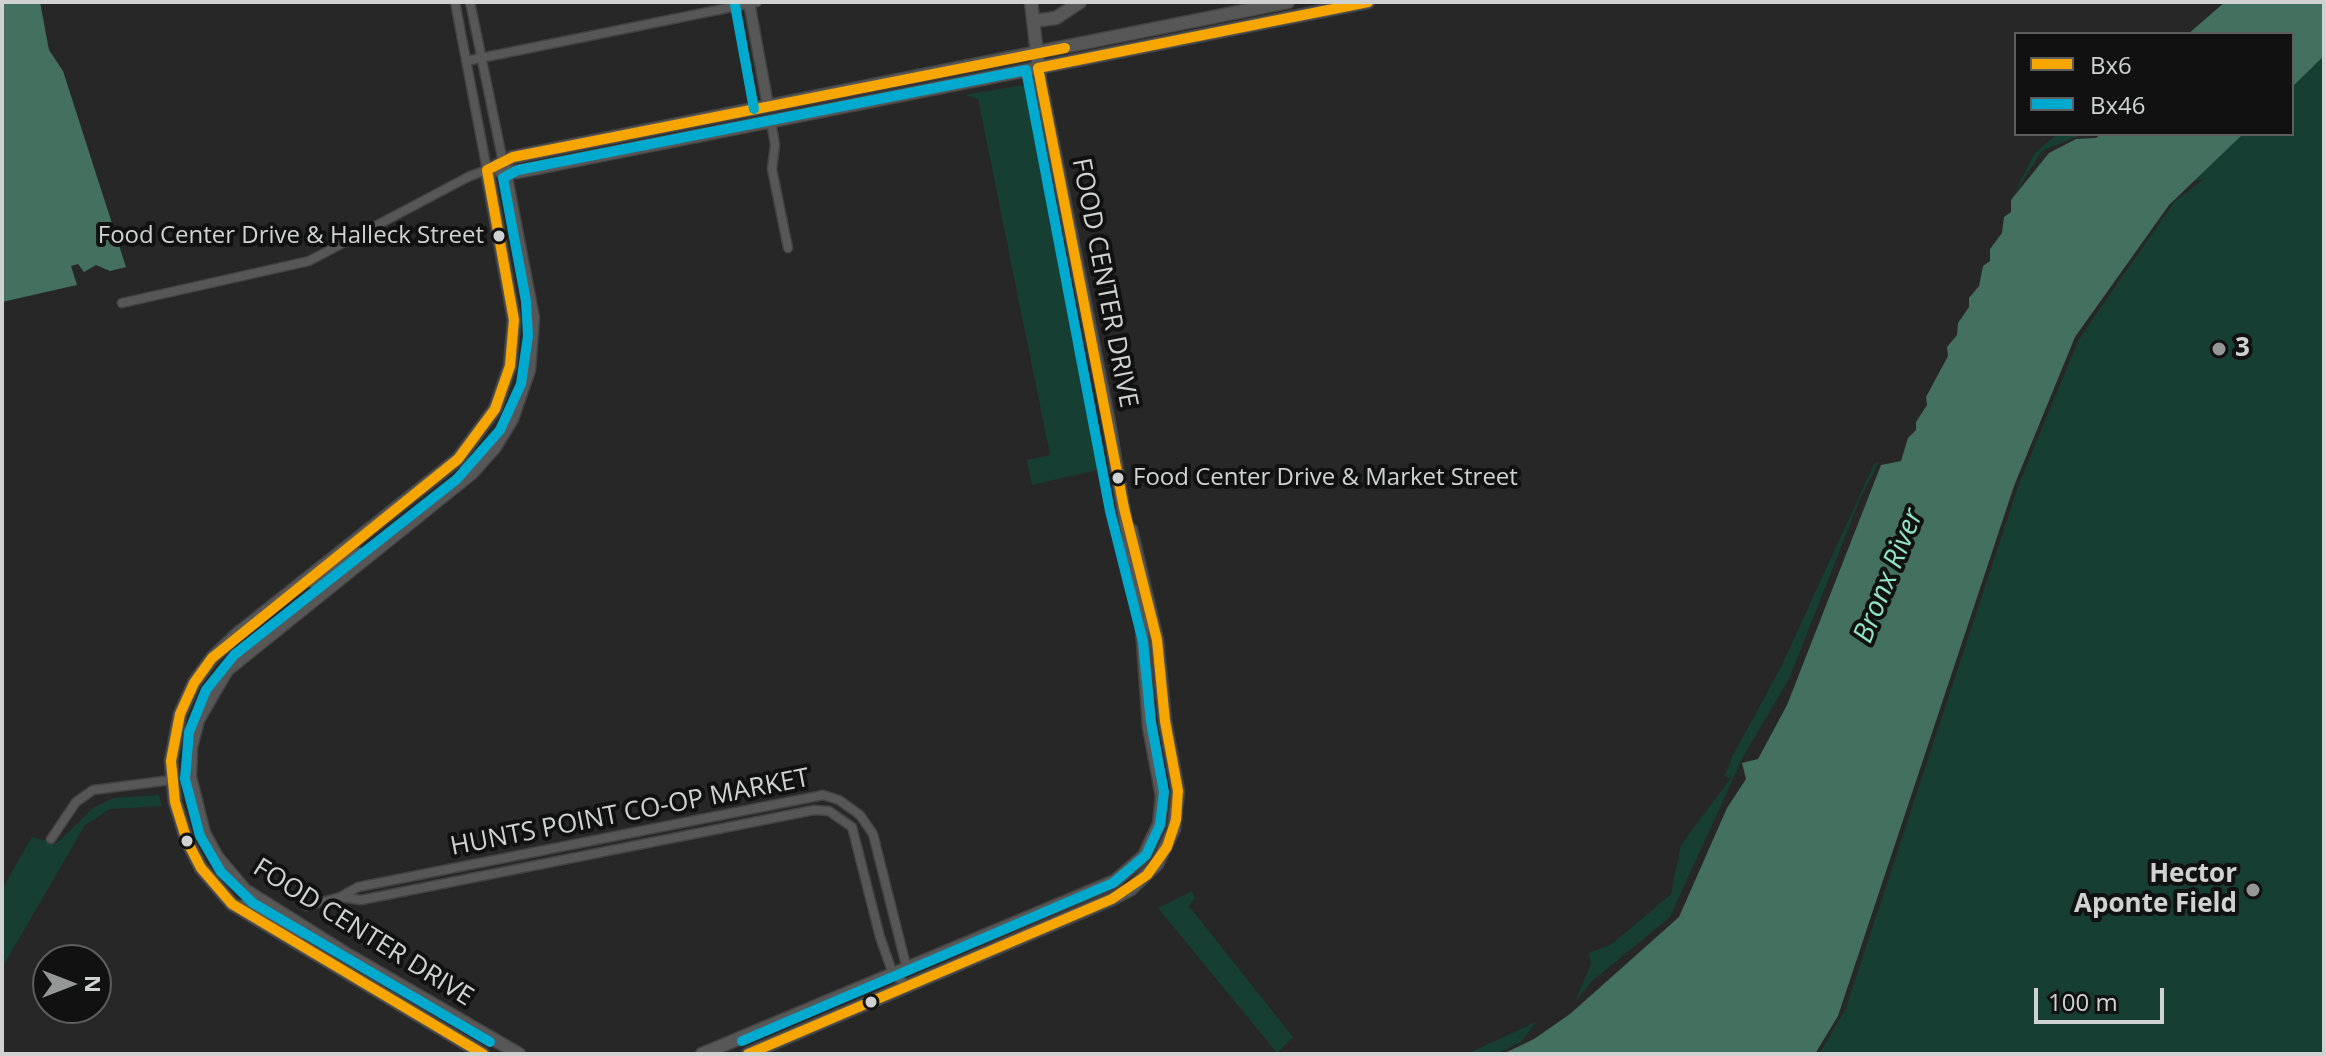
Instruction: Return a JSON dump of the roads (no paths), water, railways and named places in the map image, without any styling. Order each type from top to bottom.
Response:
[{"type":"main road","name":"FOOD CENTER DRIVE","points":[[748,1054],[1131,889],[1157,864],[1174,829],[1178,791],[1165,721],[1160,656],[1136,547],[1124,508],[1038,68],[1031,2]]},
{"type":"main road","points":[[1033,21],[1056,18],[1080,2]]},
{"type":"main road","points":[[504,167],[768,106],[1288,2]]},
{"type":"main road","points":[[487,170],[771,121],[1368,2]]},
{"type":"main road","points":[[1273,3],[1276,19]]},
{"type":"main road","points":[[768,106],[771,121]]},
{"type":"main road","name":"FOOD CENTER DRIVE","points":[[504,167],[533,318],[532,353],[525,386],[512,419],[483,461],[237,659],[210,694],[191,747],[190,777],[194,805],[204,833],[225,869],[256,898],[519,1054]]},
{"type":"main road","name":"FOOD CENTER DRIVE","points":[[483,1054],[273,932],[221,893],[201,868],[187,841],[171,780],[175,729],[194,683],[224,645],[458,459],[495,409],[510,366],[514,320],[487,170]]},
{"type":"main road","name":"FOOD CENTER DRIVE","points":[[702,1054],[1115,881],[1131,869],[1150,846],[1161,816],[1162,796],[1149,727],[1141,613],[1127,547],[1124,508]]},
{"type":"main road","points":[[286,595],[396,533]]},
{"type":"main road","points":[[221,893],[350,956]]},
{"type":"main road","points":[[979,956],[1063,903]]},
{"type":"street","points":[[122,303],[309,261],[487,170],[455,2]]},
{"type":"street","points":[[470,2],[504,167]]},
{"type":"street","points":[[466,61],[751,2],[768,106]]},
{"type":"street","points":[[771,121],[775,145],[772,169],[788,248]]},
{"type":"street","points":[[51,839],[76,802],[93,790],[171,780]]},
{"type":"street","name":"HUNTS POINT CO-OP MARKET","points":[[307,906],[340,897],[358,887],[823,795],[854,810],[873,834],[907,969]]},
{"type":"street","name":"HUNTS POINT CO-OP MARKET","points":[[340,897],[361,900],[814,810],[829,811],[846,821],[856,836],[880,937],[893,974]]},
{"type":"street","points":[[893,974],[908,986]]},
{"type":"water","points":[[2,2],[40,2],[49,50],[63,71],[126,267],[110,271],[96,265],[84,272],[78,264],[71,266],[77,285],[2,302]]},
{"type":"water","points":[[2225,2],[2324,2],[2324,56],[2294,85],[2294,32],[2190,32]]},
{"type":"water","name":"Bronx River","points":[[2241,136],[2169,205],[2075,337],[2014,486],[1838,1016],[1815,1054],[1503,1054],[1534,1039],[1570,1014],[1679,917],[1727,808],[1746,779],[1742,763],[1758,759],[1787,705],[1881,465],[1901,461],[1908,438],[1916,430],[1916,422],[1927,405],[1926,397],[1948,356],[1947,347],[1957,335],[1958,323],[1969,307],[1969,298],[1979,286],[1983,266],[1990,261],[1990,249],[2002,233],[2004,217],[2011,212],[2011,200],[2049,153],[2076,139]]},
{"type":"place","name":"Food Center Drive & Halleck Street","points":[[499,236]]},
{"type":"place","name":"3","points":[[2219,349]]},
{"type":"place","name":"Food Center Drive & Market Street","points":[[1118,478]]},
{"type":"place","name":"Hector Aponte Field","points":[[2253,890]]}]
